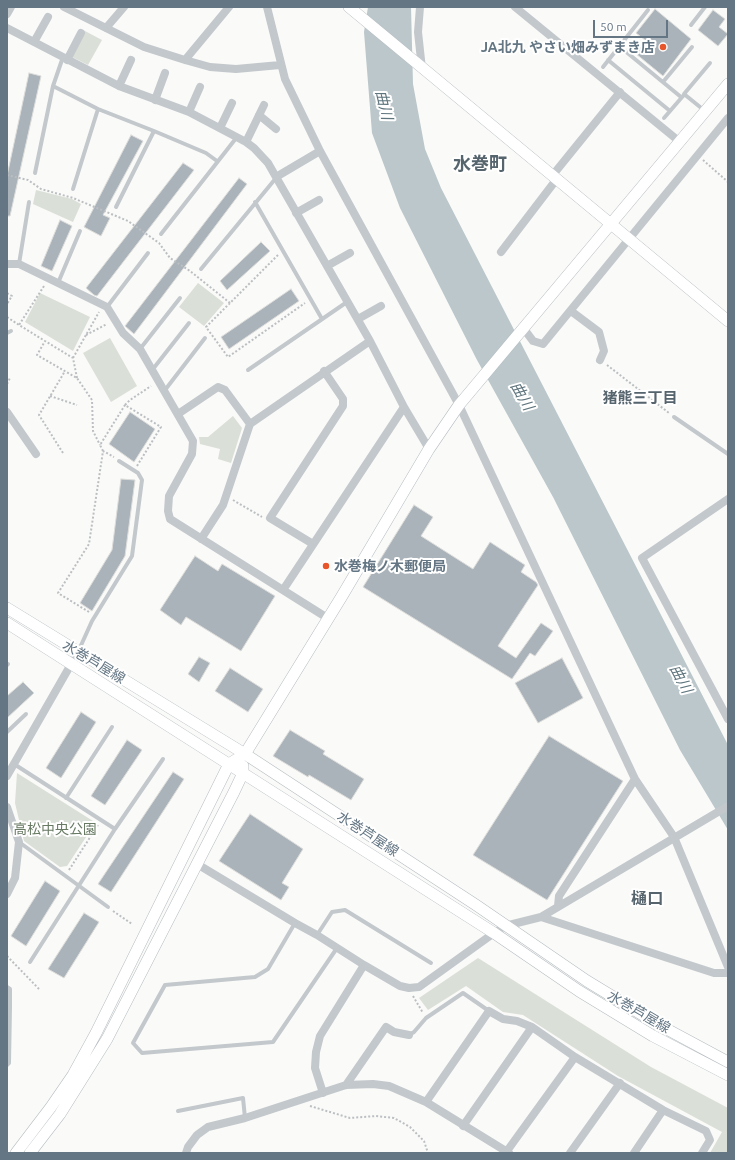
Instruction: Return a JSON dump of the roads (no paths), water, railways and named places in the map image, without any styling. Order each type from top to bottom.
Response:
[{"type":"street","points":[[7,14],[11,7]]},
{"type":"street","points":[[64,7],[144,47],[210,67],[236,69],[280,65]]},
{"type":"street","points":[[106,28],[124,7]]},
{"type":"street","points":[[185,60],[229,7]]},
{"type":"street","points":[[267,7],[284,79],[320,151],[459,405],[635,779],[674,837],[728,967]]},
{"type":"street","points":[[349,7],[728,321]]},
{"type":"street","points":[[419,66],[418,32],[420,7]]},
{"type":"street","points":[[515,7],[680,142]]},
{"type":"street","points":[[34,42],[48,17]]},
{"type":"street","points":[[7,28],[119,86],[189,112],[220,128],[246,142],[268,163],[358,319],[404,407],[429,449]]},
{"type":"street","points":[[65,58],[81,33]]},
{"type":"street","points":[[119,86],[130,60]]},
{"type":"street","points":[[155,100],[165,73]]},
{"type":"street","points":[[16,1153],[60,1094],[96,1033],[229,764],[244,754],[329,618],[429,449],[459,405],[728,84]]},
{"type":"street","points":[[189,112],[200,87]]},
{"type":"street","points":[[502,252],[554,178],[620,92]]},
{"type":"street","points":[[220,128],[232,103]]},
{"type":"street","points":[[246,142],[264,105]]},
{"type":"street","points":[[259,115],[276,129]]},
{"type":"street","points":[[522,331],[533,341],[543,344],[728,118]]},
{"type":"street","points":[[276,177],[320,151]]},
{"type":"street","points":[[296,213],[319,200]]},
{"type":"street","points":[[327,266],[350,253]]},
{"type":"street","points":[[7,264],[19,264],[105,306],[123,333],[140,349],[193,441],[192,454],[169,496],[168,511],[170,520],[329,618]]},
{"type":"street","points":[[358,319],[381,306]]},
{"type":"street","points":[[571,311],[599,332],[604,351],[600,360]]},
{"type":"street","points":[[201,539],[224,505],[250,424],[324,371],[370,341]]},
{"type":"street","points":[[313,544],[270,518],[343,406],[343,399],[324,371]]},
{"type":"street","points":[[178,414],[218,387],[225,390],[250,424]]},
{"type":"street","points":[[283,590],[404,407]]},
{"type":"street","points":[[7,412],[36,454]]},
{"type":"street","points":[[728,499],[642,558],[728,719]]},
{"type":"street","name":"水巻芦屋線","points":[[7,608],[244,754],[469,900],[594,985],[660,1026],[728,1062]]},
{"type":"street","name":"水巻芦屋線","points":[[7,623],[494,933],[579,990],[653,1036],[728,1075]]},
{"type":"street","points":[[7,776],[78,652]]},
{"type":"street","points":[[30,1153],[60,1114],[107,1039],[243,773],[244,754]]},
{"type":"street","points":[[558,906],[559,896],[635,779]]},
{"type":"street","points":[[197,864],[295,923],[318,935],[400,986],[409,988],[420,987],[494,933],[506,926],[541,917],[728,806]]},
{"type":"street","points":[[7,807],[19,842],[15,878],[7,894]]},
{"type":"street","points":[[541,917],[714,973],[728,973]]},
{"type":"street","points":[[323,1093],[315,1068],[316,1052],[320,1036],[364,965]]},
{"type":"street","points":[[426,1102],[489,1011],[503,1019],[517,1021],[532,1027],[575,1057],[664,1110],[706,1131],[710,1140],[702,1153]]},
{"type":"street","points":[[346,1085],[386,1026],[394,1032],[409,1035]]},
{"type":"street","points":[[463,1126],[532,1027]]},
{"type":"street","points":[[186,1153],[188,1147],[197,1135],[208,1127],[245,1118],[346,1085],[389,1086],[426,1102],[463,1126],[508,1152],[575,1057]]},
{"type":"street","points":[[570,1153],[620,1083]]},
{"type":"street","points":[[634,1153],[664,1110]]},
{"type":"lane","points":[[690,25],[705,7]]},
{"type":"lane","points":[[603,68],[648,10]]},
{"type":"lane","points":[[619,46],[663,82],[705,111]]},
{"type":"lane","points":[[663,82],[692,47]]},
{"type":"lane","points":[[35,173],[53,86],[65,58]]},
{"type":"lane","points":[[608,60],[670,111]]},
{"type":"lane","points":[[664,118],[710,63]]},
{"type":"lane","points":[[53,86],[98,109],[206,153],[217,161]]},
{"type":"lane","points":[[73,190],[98,109]]},
{"type":"lane","points":[[116,206],[154,131]]},
{"type":"lane","points":[[161,234],[237,137]]},
{"type":"lane","points":[[201,269],[276,177]]},
{"type":"lane","points":[[19,264],[29,202]]},
{"type":"lane","points":[[255,202],[322,319]]},
{"type":"lane","points":[[58,283],[80,231]]},
{"type":"lane","points":[[105,306],[148,252]]},
{"type":"lane","points":[[140,349],[180,298]]},
{"type":"lane","points":[[248,370],[348,302]]},
{"type":"lane","points":[[153,370],[189,323]]},
{"type":"lane","points":[[165,390],[205,338]]},
{"type":"lane","points":[[674,417],[728,454]]},
{"type":"lane","points":[[78,652],[95,616],[132,556],[142,480],[138,473],[119,461]]},
{"type":"lane","points":[[7,732],[26,714]]},
{"type":"lane","points":[[66,798],[112,727]]},
{"type":"lane","points":[[30,962],[115,829],[162,759]]},
{"type":"lane","points":[[13,764],[115,829]]},
{"type":"lane","points":[[19,842],[108,907]]},
{"type":"lane","points":[[318,935],[332,912],[345,910],[431,963]]},
{"type":"lane","points":[[295,923],[268,969],[255,977],[165,985],[133,1043],[142,1053],[273,1042],[337,948]]},
{"type":"lane","points":[[7,987],[10,990],[9,1063],[7,1065]]},
{"type":"lane","points":[[409,1035],[414,1032],[426,1018],[463,993],[489,1011]]},
{"type":"lane","points":[[178,1111],[243,1098],[245,1118]]},
{"type":"water","name":"曲川","points":[[368,7],[411,7],[413,84],[425,149],[441,188],[728,745],[728,830],[680,750],[553,497],[477,360],[400,208],[372,133],[364,32]]},
{"type":"place","name":"JA北九 やさい畑みずまき店","points":[[663,47]]},
{"type":"place","name":"水巻梅ノ木郵便局","points":[[326,566]]},
{"type":"district","name":"水巻町","points":[[480,164]]},
{"type":"district","name":"猪熊三丁目","points":[[640,398]]},
{"type":"district","name":"樋口","points":[[647,899]]},
{"type":"park label","name":"高松中央公園","points":[[55,829]]}]
